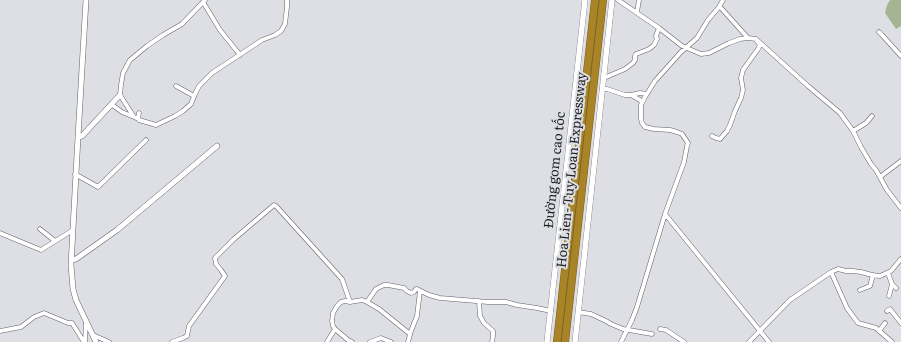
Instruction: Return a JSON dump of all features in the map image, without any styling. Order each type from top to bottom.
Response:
[{"type":"highway","name":"Hoa Lien- Tuy Loan Expressway","points":[[557,342],[595,0]]},
{"type":"highway","name":"Hoa Lien- Tuy Loan Expressway","points":[[565,342],[603,0]]},
{"type":"main road","name":"Đường gom cao tốc","points":[[548,342],[585,0]]},
{"type":"main road","points":[[575,342],[612,0]]},
{"type":"street","points":[[86,0],[71,260],[73,289],[76,300],[96,342]]},
{"type":"street","points":[[111,104],[122,112],[139,120],[156,124],[175,116],[191,104],[199,86],[212,74],[262,40],[281,31],[285,24],[287,0]]},
{"type":"street","points":[[618,0],[686,48],[701,54],[706,54],[740,39],[756,39],[840,113],[853,131],[887,190],[901,208]]},
{"type":"street","points":[[636,12],[639,0]]},
{"type":"street","points":[[621,342],[637,307],[665,214],[684,162],[688,143],[682,134],[675,131],[648,128],[643,125],[641,116],[642,103],[655,81],[697,38],[723,0]]},
{"type":"street","points":[[78,137],[82,136],[120,95],[123,72],[130,60],[147,46],[182,24],[204,1],[220,30],[240,55]]},
{"type":"street","points":[[719,7],[748,38]]},
{"type":"street","points":[[604,78],[625,69],[633,63],[635,60],[634,56],[636,54],[648,49],[654,44],[657,39],[656,36],[659,28]]},
{"type":"street","points":[[879,32],[901,56]]},
{"type":"street","points":[[712,136],[720,139],[730,125],[743,90],[741,78],[743,70],[760,45],[756,39]]},
{"type":"street","points":[[176,86],[194,96]]},
{"type":"street","points":[[602,90],[607,89],[623,95],[640,93],[647,94]]},
{"type":"street","points":[[120,95],[136,118]]},
{"type":"street","points":[[631,95],[640,100],[642,103]]},
{"type":"street","points":[[136,118],[140,113]]},
{"type":"street","points":[[853,131],[866,123],[872,116]]},
{"type":"street","points":[[75,174],[98,188],[146,140]]},
{"type":"street","points":[[71,260],[76,259],[117,230],[217,146]]},
{"type":"street","points":[[880,177],[901,161]]},
{"type":"street","points":[[172,342],[187,336],[189,326],[225,276],[216,264],[215,258],[234,239],[274,205],[342,279],[350,302]]},
{"type":"street","points":[[665,214],[769,342]]},
{"type":"street","points":[[40,229],[55,241]]},
{"type":"street","points":[[0,233],[41,250],[73,230]]},
{"type":"street","points":[[749,342],[790,300],[831,272],[838,269],[880,276],[891,271],[901,259]]},
{"type":"street","points":[[831,272],[846,308],[854,319],[858,323],[876,328],[892,342]]},
{"type":"street","points":[[888,273],[892,284],[896,288]]},
{"type":"street","points":[[860,290],[870,286],[873,275]]},
{"type":"street","points":[[889,296],[892,284]]},
{"type":"street","points":[[368,302],[376,289],[384,285],[393,285],[404,288],[411,293],[416,289],[440,298],[506,302],[517,306],[551,311]]},
{"type":"street","points":[[408,342],[417,316],[420,291]]},
{"type":"street","points":[[352,342],[333,326],[332,320],[335,310],[341,302],[344,301],[350,302],[362,300],[368,302],[410,334]]},
{"type":"street","points":[[478,301],[480,316],[484,323],[493,331],[492,342]]},
{"type":"street","points":[[887,311],[890,309],[901,323]]},
{"type":"street","points":[[578,312],[591,314],[611,324],[627,329],[652,334]]},
{"type":"street","points":[[0,331],[21,327],[34,317],[44,313],[68,323],[72,323],[84,342]]},
{"type":"street","points":[[84,342],[86,322]]},
{"type":"street","points":[[879,331],[885,323]]},
{"type":"street","points":[[327,342],[335,329]]},
{"type":"street","points":[[660,329],[666,330],[684,342]]},
{"type":"street","points":[[93,335],[109,342]]},
{"type":"street","points":[[370,342],[381,338],[391,342]]},
{"type":"green space","points":[[890,0],[901,0],[901,26],[896,29],[885,13]]}]
